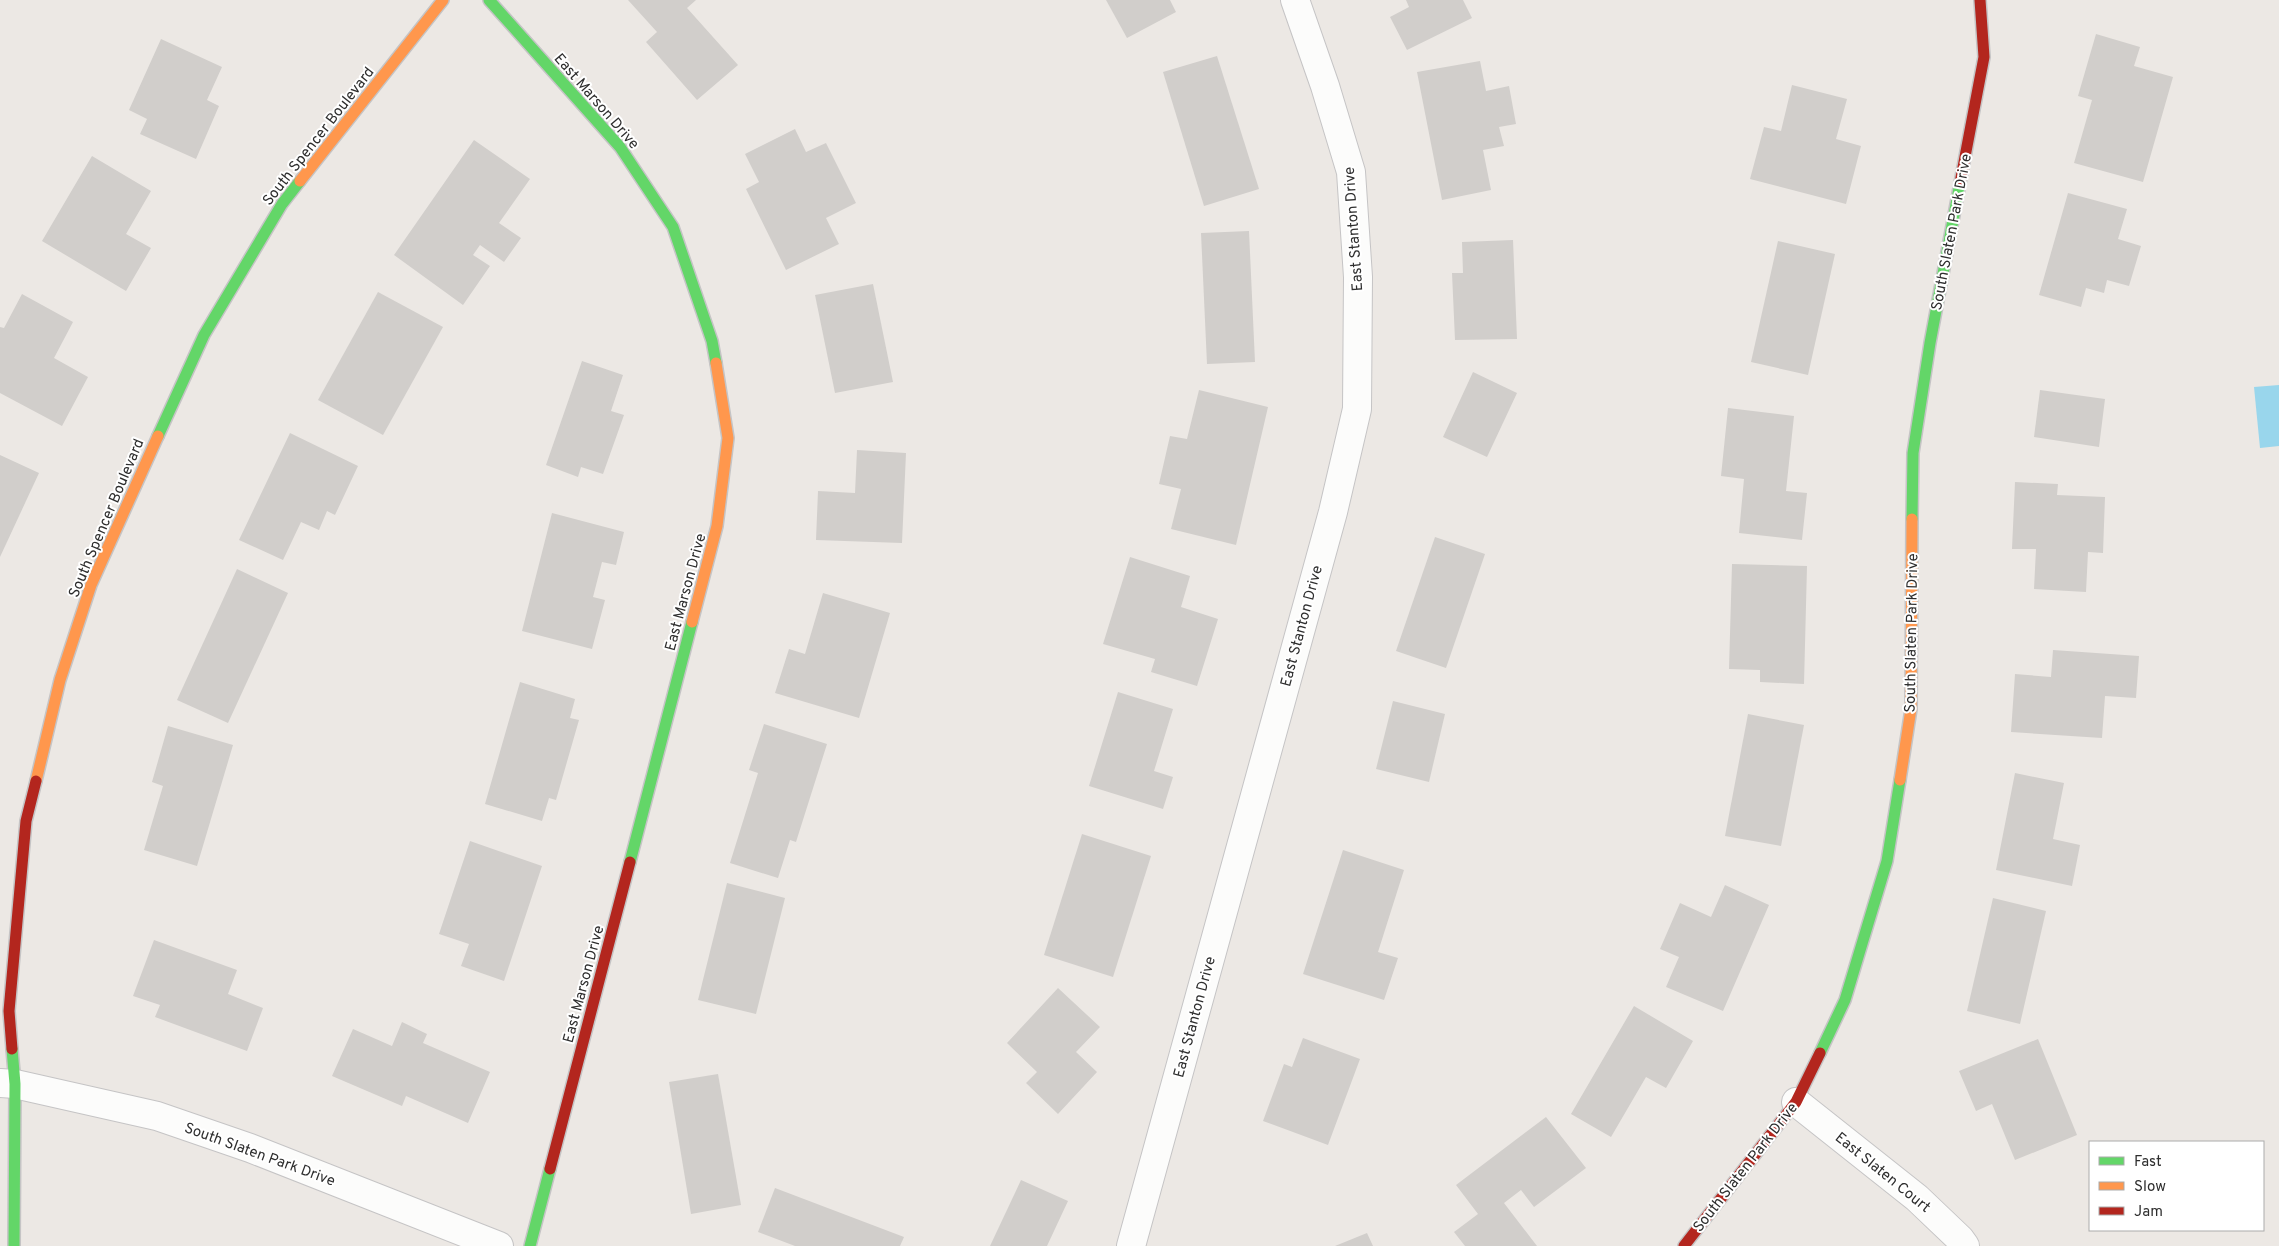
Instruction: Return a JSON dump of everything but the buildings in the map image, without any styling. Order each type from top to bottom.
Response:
[{"type":"street","name":"South Spencer Boulevard","points":[[14,1246],[7,1083],[9,1010],[26,821],[60,680],[91,586],[204,335],[282,204],[442,0]]},
{"type":"street","name":"East Marson Drive","points":[[489,0],[620,147],[673,227],[712,342],[728,438],[717,526],[530,1246]]},
{"type":"street","name":"East Stanton Drive","points":[[1131,1246],[1333,512],[1357,409],[1358,277],[1352,172],[1295,0]]},
{"type":"street","name":"South Slaten Park Drive","points":[[1684,1246],[1796,1102],[1846,1000],[1888,852],[1911,709],[1913,453],[1930,343],[1984,57],[1980,0]]},
{"type":"street","name":"South Slaten Park Drive","points":[[7,1083],[157,1116],[250,1148],[499,1246]]},
{"type":"street","name":"East Slaten Court","points":[[1796,1102],[1916,1198],[1960,1239],[1965,1246]]},
{"type":"water","points":[[2279,385],[2279,446],[2260,448],[2254,387]]},
{"type":"traffic: fast","points":[[489,0],[620,147],[673,227],[712,341],[716,363]]},
{"type":"traffic: fast","points":[[158,436],[204,335],[282,204],[300,181]]},
{"type":"traffic: fast","points":[[1912,519],[1913,453],[1930,343],[1960,183]]},
{"type":"traffic: fast","points":[[630,862],[692,622]]},
{"type":"traffic: fast","points":[[1820,1053],[1845,1000],[1887,861],[1900,780]]},
{"type":"traffic: fast","points":[[12,1049],[15,1084],[14,1246]]},
{"type":"traffic: fast","points":[[530,1246],[550,1169]]},
{"type":"traffic: slow","points":[[300,181],[443,0]]},
{"type":"traffic: slow","points":[[692,622],[717,526],[728,438],[716,363]]},
{"type":"traffic: slow","points":[[36,781],[60,680],[91,585],[158,436]]},
{"type":"traffic: slow","points":[[1900,780],[1911,709],[1912,519]]},
{"type":"traffic: jam","points":[[1960,183],[1984,57],[1980,0]]},
{"type":"traffic: jam","points":[[12,1049],[9,1011],[26,821],[36,781]]},
{"type":"traffic: jam","points":[[550,1169],[630,862]]},
{"type":"traffic: jam","points":[[1684,1246],[1796,1102],[1820,1053]]}]
